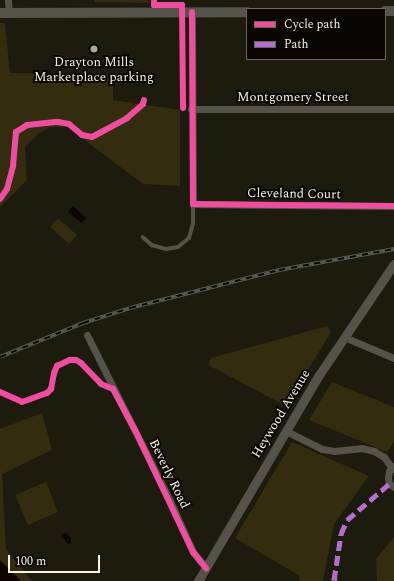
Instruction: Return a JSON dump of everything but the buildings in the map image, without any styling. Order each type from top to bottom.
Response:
[{"type":"main road","points":[[4,13],[246,12]]},
{"type":"street","points":[[4,13],[8,0]]},
{"type":"street","points":[[192,12],[191,109],[193,204]]},
{"type":"street","name":"Montgomery Street","points":[[191,109],[394,109]]},
{"type":"street","name":"Cleveland Court","points":[[193,204],[394,206]]},
{"type":"street","name":"Heywood Avenue","points":[[198,581],[286,431],[344,337],[394,264]]},
{"type":"street","name":"Beverly Road","points":[[87,335],[136,432],[193,552],[206,568]]},
{"type":"street","points":[[344,337],[394,358]]},
{"type":"street","points":[[286,431],[322,449],[334,451],[361,448],[374,451],[384,457],[393,467],[388,478],[389,484],[394,487]]},
{"type":"lane","points":[[143,236],[152,245],[166,249],[178,247],[190,238],[193,224],[193,204]]},
{"type":"shaded area","points":[[95,0],[149,0],[149,3],[95,2]]},
{"type":"shaded area","points":[[0,23],[5,23],[10,73],[113,74],[113,100],[180,110],[180,186],[143,184],[67,127],[50,127],[38,134],[25,147],[27,180],[0,207]]},
{"type":"shaded area","points":[[73,206],[86,218],[81,223],[68,212]]},
{"type":"shaded area","points":[[58,218],[77,235],[69,244],[50,227]]},
{"type":"shaded area","points":[[327,326],[331,332],[286,406],[208,365],[211,358]]},
{"type":"shaded area","points":[[332,382],[394,407],[394,442],[387,452],[309,420]]},
{"type":"shaded area","points":[[42,413],[52,450],[2,474],[6,549],[32,581],[0,581],[0,429]]},
{"type":"shaded area","points":[[292,442],[369,476],[334,524],[323,581],[299,581],[300,576],[235,538]]},
{"type":"shaded area","points":[[46,482],[58,512],[28,525],[15,495]]},
{"type":"shaded area","points":[[66,533],[71,538],[71,543],[68,544],[61,536],[62,534]]},
{"type":"shaded area","points":[[394,537],[394,581],[377,581],[376,559]]},
{"type":"shaded area","points":[[0,560],[21,581],[0,581]]},
{"type":"railway","points":[[0,357],[83,323],[130,308],[279,270],[394,249]]},
{"type":"marked path","points":[[334,580],[341,534],[347,520],[389,484]]},
{"type":"cycle path","points":[[154,0],[154,5],[182,5],[183,108]]},
{"type":"cycle path","points":[[192,12],[193,204],[394,206]]},
{"type":"cycle path","points":[[0,199],[7,189],[13,166],[16,132],[27,125],[58,122],[69,124],[82,135],[92,137],[127,118],[143,104],[144,100]]},
{"type":"cycle path","points":[[0,392],[22,402],[47,393],[51,389],[57,366],[70,360],[76,360],[81,363],[101,384],[113,389],[136,432],[193,552],[206,568]]},
{"type":"place","name":"Drayton Mills Marketplace parking","points":[[94,49]]}]
